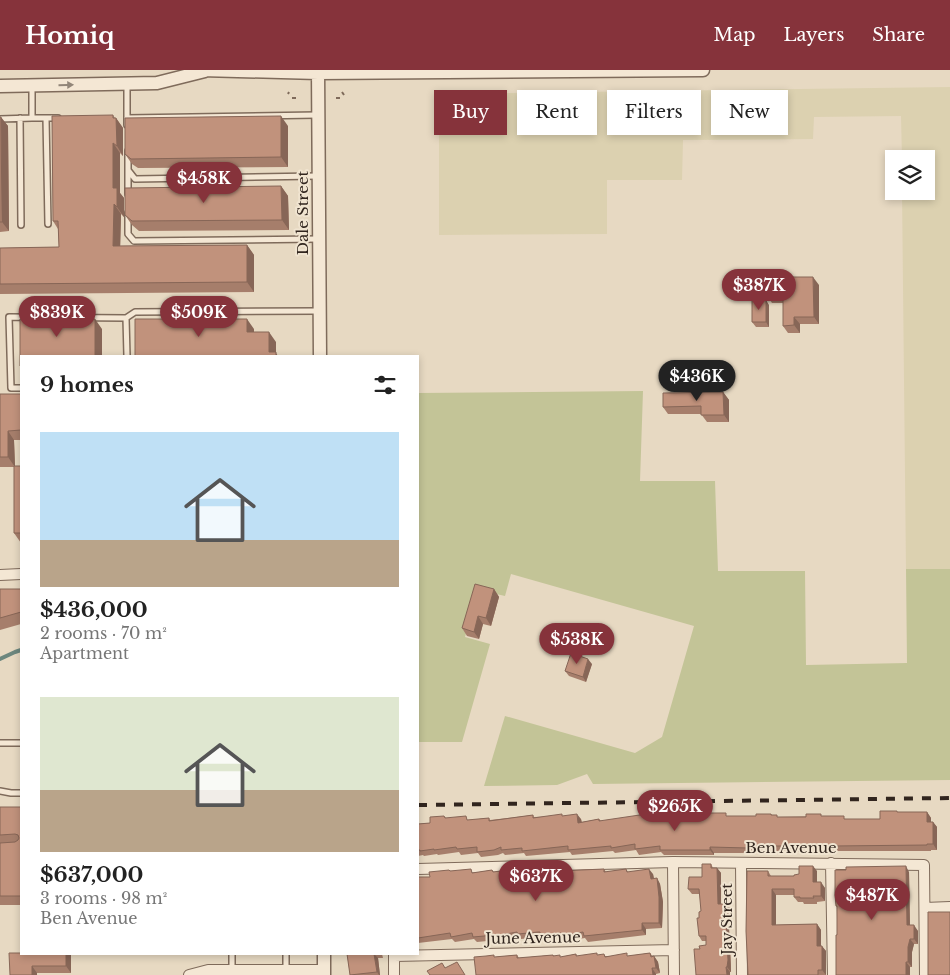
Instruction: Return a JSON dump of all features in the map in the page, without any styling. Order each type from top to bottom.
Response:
[{"type":"street","points":[[0,86],[157,83],[203,70],[703,70]]},
{"type":"street","name":"Dale Street","points":[[318,71],[320,355]]},
{"type":"street","points":[[0,575],[20,574]]},
{"type":"street","points":[[673,862],[674,975]]},
{"type":"street","name":"Ben Avenue","points":[[419,869],[673,862],[924,865],[925,908]]},
{"type":"street","name":"Jay Street","points":[[741,863],[742,975]]},
{"type":"street","points":[[831,863],[833,975]]},
{"type":"street","points":[[925,975],[925,908],[950,907]]},
{"type":"street","name":"June Avenue","points":[[419,955],[674,950]]},
{"type":"street","points":[[189,975],[208,970],[324,972],[324,955]]},
{"type":"street","points":[[394,955],[394,975]]},
{"type":"lane","points":[[127,84],[128,135]]},
{"type":"lane","points":[[32,86],[32,118]]},
{"type":"lane","points":[[127,118],[318,115]]},
{"type":"lane","points":[[20,118],[21,225]]},
{"type":"lane","points":[[46,118],[48,224]]},
{"type":"lane","points":[[0,119],[66,118]]},
{"type":"lane","points":[[128,144],[128,197]]},
{"type":"lane","points":[[128,170],[135,179],[318,176]]},
{"type":"lane","points":[[128,206],[128,234],[134,241],[319,238]]},
{"type":"lane","points":[[20,388],[11,388],[9,318],[126,318],[135,312],[319,311]]},
{"type":"lane","points":[[126,318],[127,355]]},
{"type":"lane","points":[[0,744],[20,743]]},
{"type":"lane","points":[[0,791],[20,793]]},
{"type":"lane","points":[[232,955],[232,970]]},
{"type":"lane","points":[[286,955],[286,970]]},
{"type":"shaded area","points":[[950,87],[950,569],[906,569],[902,200],[935,200],[935,150],[902,150],[901,116],[814,117],[813,139],[683,140],[682,180],[607,180],[607,234],[439,235],[439,135],[507,135],[507,93],[517,93],[517,135],[597,135],[597,92],[607,92],[607,135],[701,135],[701,90],[711,90],[711,135],[788,135],[788,90],[731,90]]},
{"type":"green space","points":[[643,391],[640,481],[715,481],[718,571],[805,571],[806,665],[907,663],[906,569],[950,569],[950,780],[593,784],[587,774],[557,785],[484,786],[505,716],[635,753],[662,737],[694,626],[511,574],[505,596],[479,590],[465,637],[490,644],[462,742],[419,742],[419,393]]},
{"type":"building","points":[[113,115],[113,118],[116,118],[117,146],[113,143],[113,188],[117,188],[117,207],[114,204],[113,246],[247,245],[247,282],[0,284],[0,248],[59,247],[58,221],[53,221],[52,116]]},
{"type":"building","points":[[281,116],[281,157],[131,159],[125,154],[125,118]]},
{"type":"building","points":[[1,117],[2,222],[0,222]]},
{"type":"building","points":[[281,186],[282,220],[132,221],[125,215],[125,188]]},
{"type":"building","points":[[767,277],[813,277],[814,317],[794,317],[794,325],[783,326],[783,295],[767,295]]},
{"type":"building","points":[[752,300],[766,300],[766,322],[752,322]]},
{"type":"building","points":[[20,319],[95,319],[95,355],[20,355]]},
{"type":"building","points":[[135,319],[247,319],[247,332],[269,332],[269,352],[276,352],[276,355],[135,355]]},
{"type":"building","points":[[723,392],[724,415],[701,415],[701,406],[663,407],[663,393]]},
{"type":"building","points":[[0,394],[20,394],[20,430],[8,431],[8,457],[0,457]]},
{"type":"building","points":[[14,466],[20,466],[20,533],[14,533]]},
{"type":"building","points":[[475,584],[494,589],[486,618],[478,616],[474,632],[462,628]]},
{"type":"building","points":[[0,589],[20,589],[20,612],[0,618]]},
{"type":"building","points":[[571,653],[588,659],[583,677],[565,671]]},
{"type":"building","points":[[0,807],[20,807],[20,896],[0,896],[0,843],[15,842],[19,838],[15,834],[0,835]]},
{"type":"building","points":[[880,811],[927,812],[927,822],[933,822],[933,844],[805,847],[748,846],[748,848],[710,847],[710,850],[660,850],[660,846],[635,849],[635,844],[611,848],[611,846],[568,850],[568,846],[522,851],[522,848],[501,850],[501,847],[494,850],[477,852],[477,847],[419,850],[419,824],[430,823],[430,817],[444,816],[445,818],[466,816],[467,820],[489,818],[489,821],[533,815],[533,818],[577,814],[578,823],[653,813],[726,813],[726,816],[771,814],[777,815],[777,817],[806,817],[806,814],[821,814],[821,816],[844,816],[844,819],[880,819]]},
{"type":"building","points":[[702,864],[711,864],[711,868],[717,868],[718,904],[727,904],[727,975],[696,975],[694,949],[700,949],[699,946],[706,945],[706,936],[699,936],[697,918],[699,918],[699,912],[701,911],[699,889],[688,889],[689,877],[702,877]]},
{"type":"building","points":[[799,866],[813,866],[813,882],[821,882],[821,896],[800,898],[794,897],[794,889],[772,889],[772,925],[817,924],[817,946],[822,946],[822,970],[818,970],[818,975],[748,975],[746,931],[747,871],[768,871],[768,876],[794,876],[799,874]]},
{"type":"building","points":[[906,866],[907,925],[914,925],[914,939],[910,939],[908,947],[906,975],[836,975],[837,906],[835,870],[846,870],[846,867]]},
{"type":"building","points":[[471,869],[472,873],[516,869],[516,873],[535,870],[535,872],[604,869],[604,872],[626,869],[627,872],[649,869],[651,879],[657,878],[659,923],[642,923],[642,930],[584,936],[583,932],[561,936],[561,933],[547,936],[546,934],[540,935],[540,932],[518,934],[517,932],[473,937],[472,933],[451,937],[450,933],[419,938],[419,877],[430,877],[429,872]]},
{"type":"building","points":[[928,912],[950,912],[950,975],[928,975]]},
{"type":"building","points":[[9,953],[20,953],[20,955],[66,955],[66,966],[32,966],[32,975],[10,975]]},
{"type":"building","points":[[597,953],[597,955],[604,954],[605,957],[627,953],[627,956],[650,953],[651,957],[654,956],[656,968],[652,968],[653,975],[476,975],[474,957],[517,955],[517,958],[560,955],[560,957]]},
{"type":"building","points":[[347,955],[374,955],[377,972],[350,975]]},
{"type":"building","points":[[457,962],[465,975],[430,975],[427,971],[442,963],[445,968]]},
{"type":"waterway","points":[[0,659],[20,650]]},
{"type":"railway","points":[[419,805],[950,798]]}]
